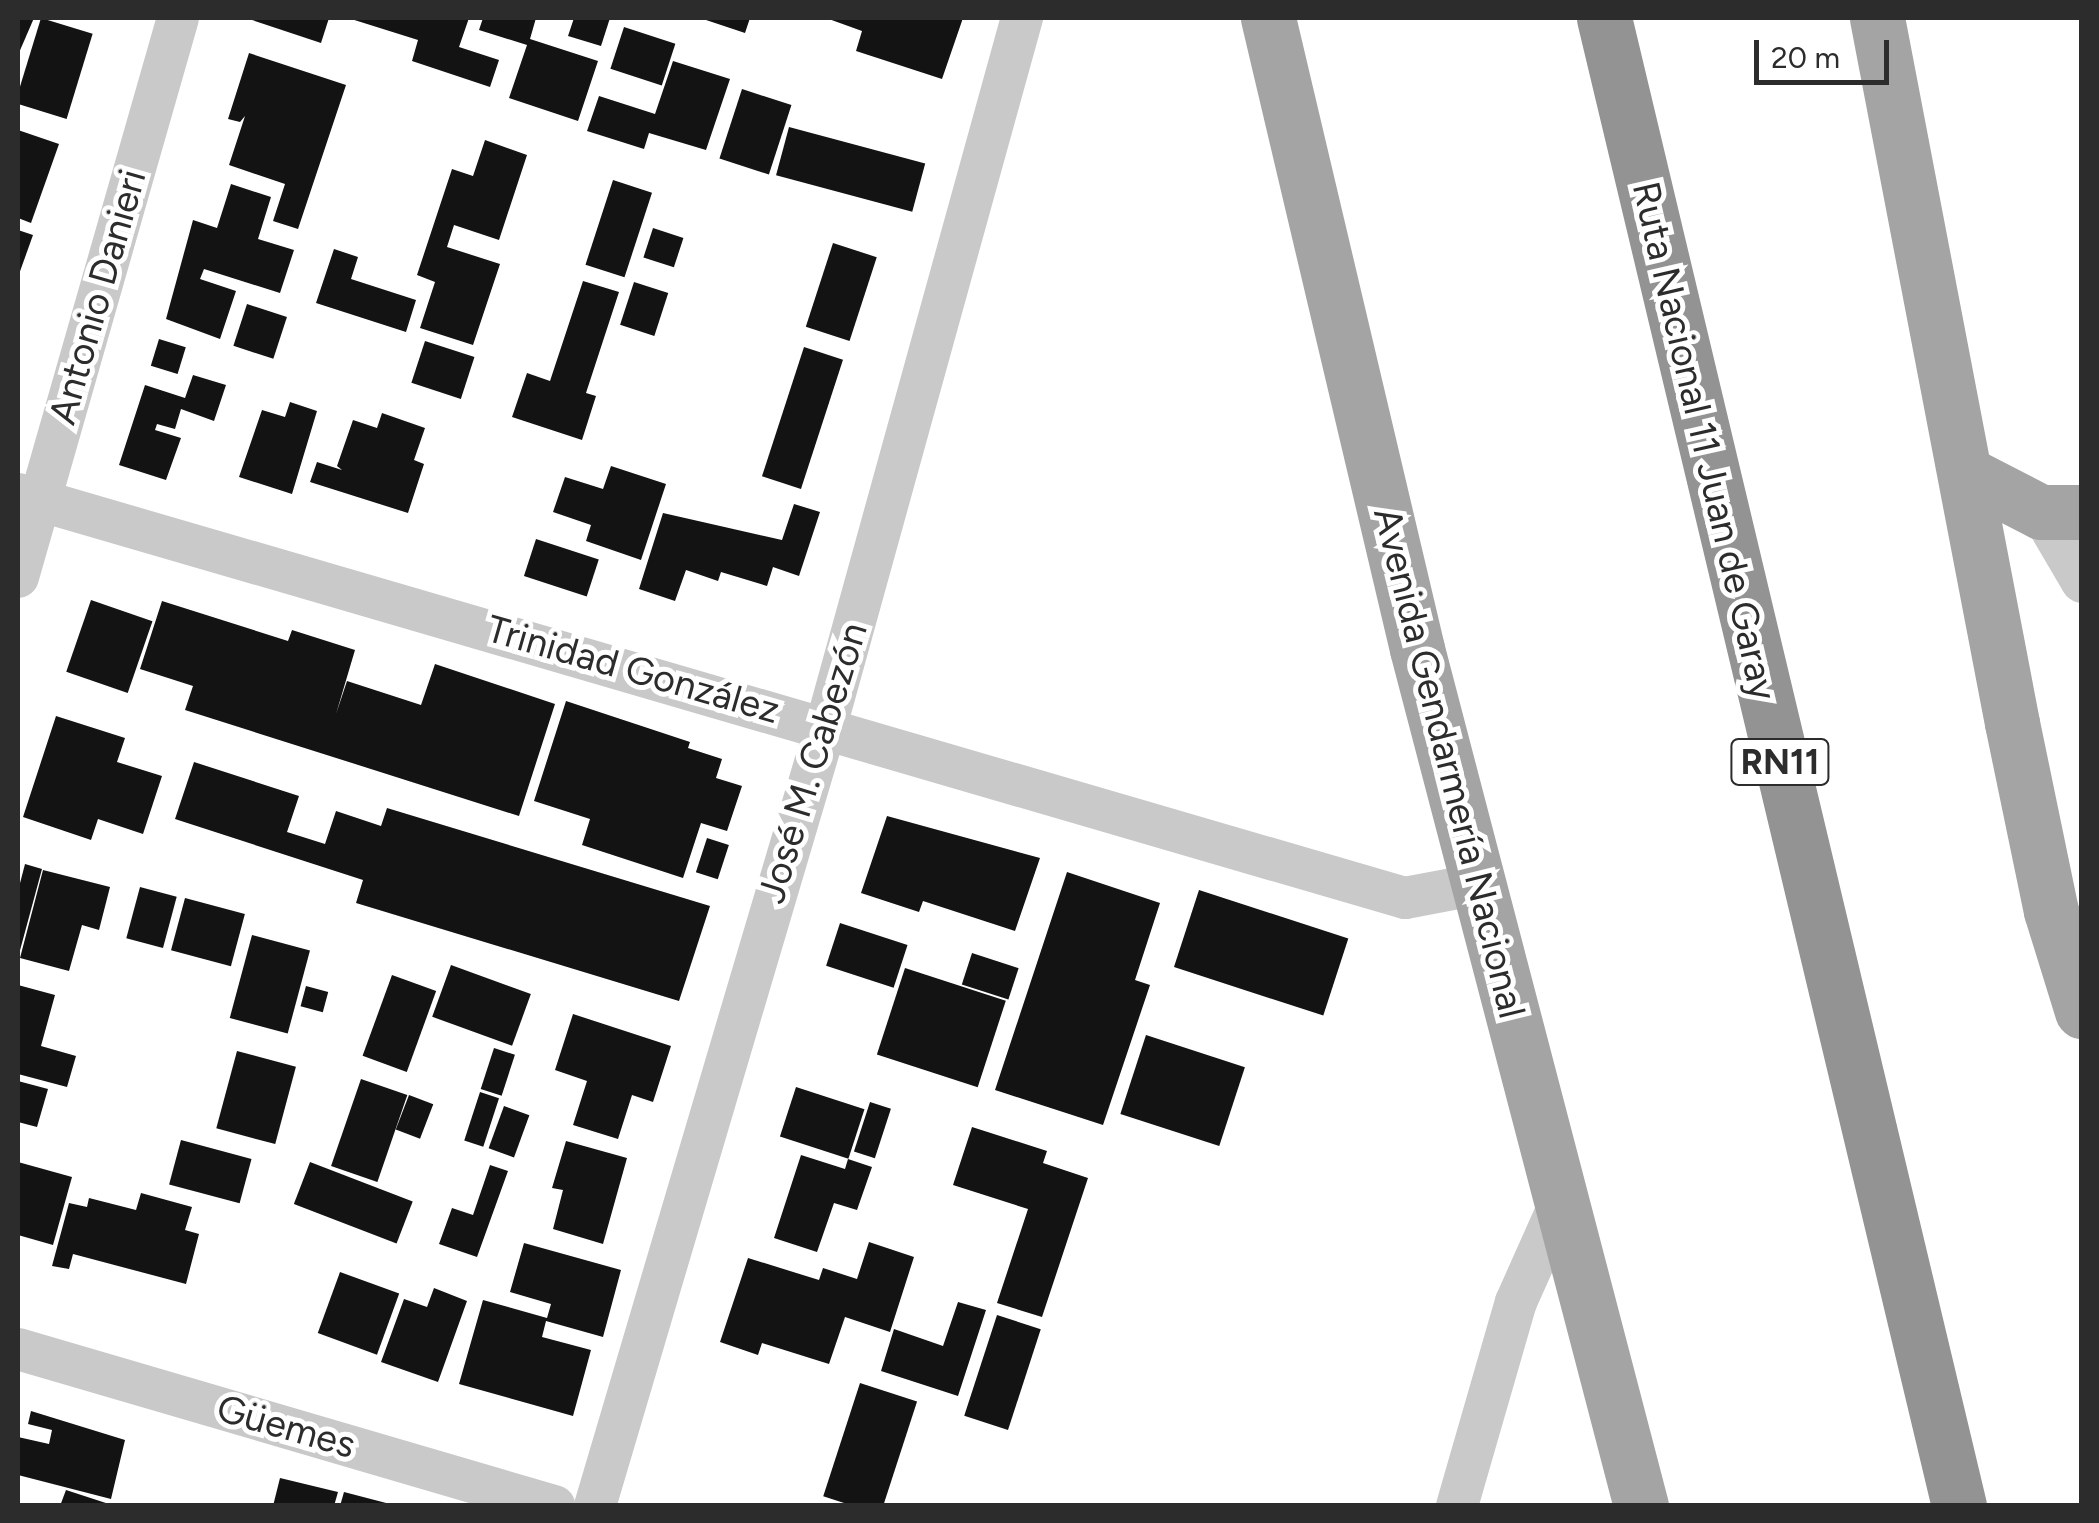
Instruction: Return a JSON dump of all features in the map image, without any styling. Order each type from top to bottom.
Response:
[{"type":"highway","name":"Ruta Nacional 11 Juan de Garay","points":[[1604,18],[1959,1506]]},
{"type":"main road","name":"Avenida Gendarmería Nacional","points":[[1268,18],[1478,884],[1641,1506]]},
{"type":"main road","points":[[1876,18],[1965,473],[2064,873],[2082,1011]]},
{"type":"main road","points":[[1965,473],[2061,512]]},
{"type":"street","name":"Antonio Danieri","points":[[18,577],[29,497],[178,18]]},
{"type":"street","name":"José M. Cabezón","points":[[595,1506],[826,726],[1022,18]]},
{"type":"street","name":"Trinidad González","points":[[29,497],[826,726],[1404,898],[1478,884]]},
{"type":"street","points":[[2061,512],[2082,582]]},
{"type":"street","points":[[1457,1506],[1516,1302],[1561,1200]]},
{"type":"street","name":"Güemes","points":[[18,1349],[554,1506]]},
{"type":"building","points":[[18,18],[34,18],[18,55]]},
{"type":"building","points":[[41,18],[93,34],[67,119],[18,104]]},
{"type":"building","points":[[246,18],[329,18],[321,43]]},
{"type":"building","points":[[348,18],[469,18],[459,47],[499,60],[490,87],[412,61],[418,40]]},
{"type":"building","points":[[483,18],[536,18],[530,39],[598,61],[578,121],[509,98],[527,45],[479,30]]},
{"type":"building","points":[[574,18],[610,18],[601,46],[568,36]]},
{"type":"building","points":[[700,18],[750,18],[745,33]]},
{"type":"building","points":[[826,18],[963,18],[942,79],[856,51],[862,31]]},
{"type":"building","points":[[624,27],[675,44],[662,86],[610,69]]},
{"type":"building","points":[[249,53],[346,85],[298,229],[273,221],[285,184],[229,165],[245,116],[240,122],[228,119]]},
{"type":"building","points":[[673,61],[730,79],[706,150],[649,133],[644,149],[587,131],[599,96],[655,114]]},
{"type":"building","points":[[742,89],[791,105],[769,174],[719,158]]},
{"type":"building","points":[[789,127],[925,163],[912,212],[776,175]]},
{"type":"building","points":[[18,130],[59,144],[31,223],[18,218]]},
{"type":"building","points":[[485,140],[527,155],[499,240],[454,225],[447,247],[500,264],[473,345],[420,328],[435,282],[417,275],[452,169],[473,176]]},
{"type":"building","points":[[613,180],[652,193],[624,277],[585,265]]},
{"type":"building","points":[[231,184],[271,197],[258,239],[294,250],[280,293],[204,269],[200,279],[236,291],[220,339],[166,319],[193,220],[217,228]]},
{"type":"building","points":[[653,228],[683,238],[674,267],[643,257]]},
{"type":"building","points":[[18,230],[33,235],[18,277]]},
{"type":"building","points":[[833,243],[877,257],[850,341],[806,327]]},
{"type":"building","points":[[334,249],[358,257],[351,279],[416,300],[406,332],[316,303]]},
{"type":"building","points":[[583,281],[619,292],[586,393],[596,396],[582,440],[512,417],[527,373],[550,381]]},
{"type":"building","points":[[634,282],[668,293],[654,336],[620,325]]},
{"type":"building","points":[[247,304],[287,317],[273,359],[233,346]]},
{"type":"building","points":[[159,339],[186,347],[178,374],[151,366]]},
{"type":"building","points":[[425,341],[474,357],[461,399],[411,383]]},
{"type":"building","points":[[804,347],[843,360],[801,489],[762,476]]},
{"type":"building","points":[[193,375],[226,385],[214,421],[181,409],[175,429],[157,424],[155,430],[181,438],[166,480],[119,465],[145,385],[185,398]]},
{"type":"building","points":[[290,402],[317,411],[292,494],[239,477],[262,410],[285,417]]},
{"type":"building","points":[[382,413],[425,428],[414,460],[424,464],[408,513],[310,482],[317,462],[342,470],[337,466],[353,420],[377,428]]},
{"type":"building","points":[[611,466],[666,484],[641,560],[586,541],[591,525],[553,512],[565,477],[603,489]]},
{"type":"building","points":[[794,504],[820,512],[799,576],[773,567],[767,586],[721,572],[718,581],[686,570],[675,601],[639,589],[663,513],[782,540]]},
{"type":"building","points":[[536,539],[599,559],[587,596],[524,576]]},
{"type":"building","points":[[91,600],[152,621],[128,693],[66,672]]},
{"type":"building","points":[[162,601],[288,641],[292,630],[355,650],[336,714],[347,681],[421,705],[435,664],[555,704],[519,816],[185,710],[193,686],[140,669]]},
{"type":"building","points":[[566,701],[690,742],[688,748],[722,759],[716,778],[742,786],[727,831],[701,823],[683,878],[582,845],[590,819],[534,801]]},
{"type":"building","points":[[56,716],[125,738],[117,762],[162,776],[143,834],[98,819],[91,840],[23,817]]},
{"type":"building","points":[[194,762],[299,796],[287,832],[325,844],[336,811],[381,826],[387,808],[710,906],[679,1001],[356,903],[363,880],[175,819]]},
{"type":"building","points":[[887,816],[1040,858],[1015,931],[923,901],[919,912],[861,893]]},
{"type":"building","points":[[707,838],[729,845],[718,879],[696,872]]},
{"type":"building","points":[[25,864],[42,869],[19,954],[18,891]]},
{"type":"building","points":[[43,870],[110,887],[99,930],[82,925],[69,971],[20,958]]},
{"type":"building","points":[[1067,872],[1160,903],[1135,980],[1150,985],[1103,1125],[995,1090]]},
{"type":"building","points":[[140,887],[177,897],[163,948],[126,938]]},
{"type":"building","points":[[1199,890],[1348,939],[1323,1016],[1174,967]]},
{"type":"building","points":[[185,898],[245,914],[231,966],[171,950]]},
{"type":"building","points":[[840,923],[908,945],[894,988],[826,966]]},
{"type":"building","points":[[252,935],[310,951],[288,1034],[230,1018]]},
{"type":"building","points":[[972,953],[1019,968],[1008,1000],[962,984]]},
{"type":"building","points":[[451,965],[531,994],[512,1046],[432,1017]]},
{"type":"building","points":[[905,968],[1006,1001],[978,1087],[877,1055]]},
{"type":"building","points":[[392,975],[436,991],[407,1072],[363,1056]]},
{"type":"building","points":[[18,985],[55,995],[41,1046],[76,1056],[67,1087],[18,1074]]},
{"type":"building","points":[[306,986],[328,992],[323,1012],[301,1006]]},
{"type":"building","points":[[573,1014],[671,1046],[653,1102],[632,1095],[618,1139],[573,1125],[587,1081],[555,1070]]},
{"type":"building","points":[[1146,1035],[1245,1067],[1219,1146],[1120,1114]]},
{"type":"building","points":[[494,1048],[515,1055],[502,1096],[481,1089]]},
{"type":"building","points":[[237,1051],[296,1067],[275,1144],[216,1128]]},
{"type":"building","points":[[361,1079],[407,1095],[377,1182],[331,1166]]},
{"type":"building","points":[[18,1081],[48,1089],[37,1127],[18,1122]]},
{"type":"building","points":[[796,1087],[864,1109],[848,1159],[780,1136]]},
{"type":"building","points":[[480,1092],[499,1098],[483,1147],[464,1141]]},
{"type":"building","points":[[409,1095],[433,1104],[420,1139],[396,1130]]},
{"type":"building","points":[[870,1102],[891,1109],[875,1158],[854,1151]]},
{"type":"building","points":[[504,1106],[529,1115],[514,1158],[489,1148]]},
{"type":"building","points":[[972,1127],[1047,1151],[1043,1163],[1088,1178],[1042,1317],[997,1303],[1028,1209],[953,1185]]},
{"type":"building","points":[[181,1140],[252,1159],[240,1203],[169,1184]]},
{"type":"building","points":[[566,1141],[627,1158],[603,1244],[553,1229],[563,1190],[552,1188]]},
{"type":"building","points":[[801,1155],[845,1169],[848,1159],[872,1167],[857,1210],[834,1203],[817,1252],[774,1238]]},
{"type":"building","points":[[18,1162],[72,1177],[53,1245],[18,1235]]},
{"type":"building","points":[[310,1162],[413,1201],[397,1243],[294,1204]]},
{"type":"building","points":[[490,1165],[508,1171],[477,1257],[439,1244],[452,1208],[473,1215]]},
{"type":"building","points":[[141,1193],[192,1207],[185,1230],[199,1234],[186,1284],[73,1254],[69,1269],[52,1266],[69,1203],[87,1207],[89,1198],[136,1210]]},
{"type":"building","points":[[869,1242],[914,1257],[890,1332],[845,1317],[829,1364],[762,1343],[758,1355],[720,1342],[748,1258],[819,1280],[823,1268],[857,1279]]},
{"type":"building","points":[[524,1243],[621,1270],[603,1337],[546,1321],[542,1337],[591,1350],[573,1416],[459,1384],[483,1300],[547,1318],[551,1304],[510,1292]]},
{"type":"building","points":[[340,1272],[399,1294],[377,1355],[318,1333]]},
{"type":"building","points":[[434,1288],[467,1301],[438,1382],[381,1362],[404,1299],[427,1307]]},
{"type":"building","points":[[958,1302],[986,1310],[958,1396],[881,1371],[894,1329],[943,1346]]},
{"type":"building","points":[[997,1315],[1041,1329],[1008,1430],[964,1416]]},
{"type":"building","points":[[860,1383],[917,1402],[883,1506],[853,1506],[823,1496]]},
{"type":"building","points":[[31,1411],[125,1440],[111,1499],[18,1475],[18,1437],[49,1444],[52,1430],[28,1424]]},
{"type":"building","points":[[280,1478],[338,1492],[334,1506],[273,1506]]},
{"type":"building","points":[[66,1490],[112,1505],[112,1506],[60,1506]]},
{"type":"building","points":[[344,1492],[390,1504],[390,1506],[340,1506]]}]
